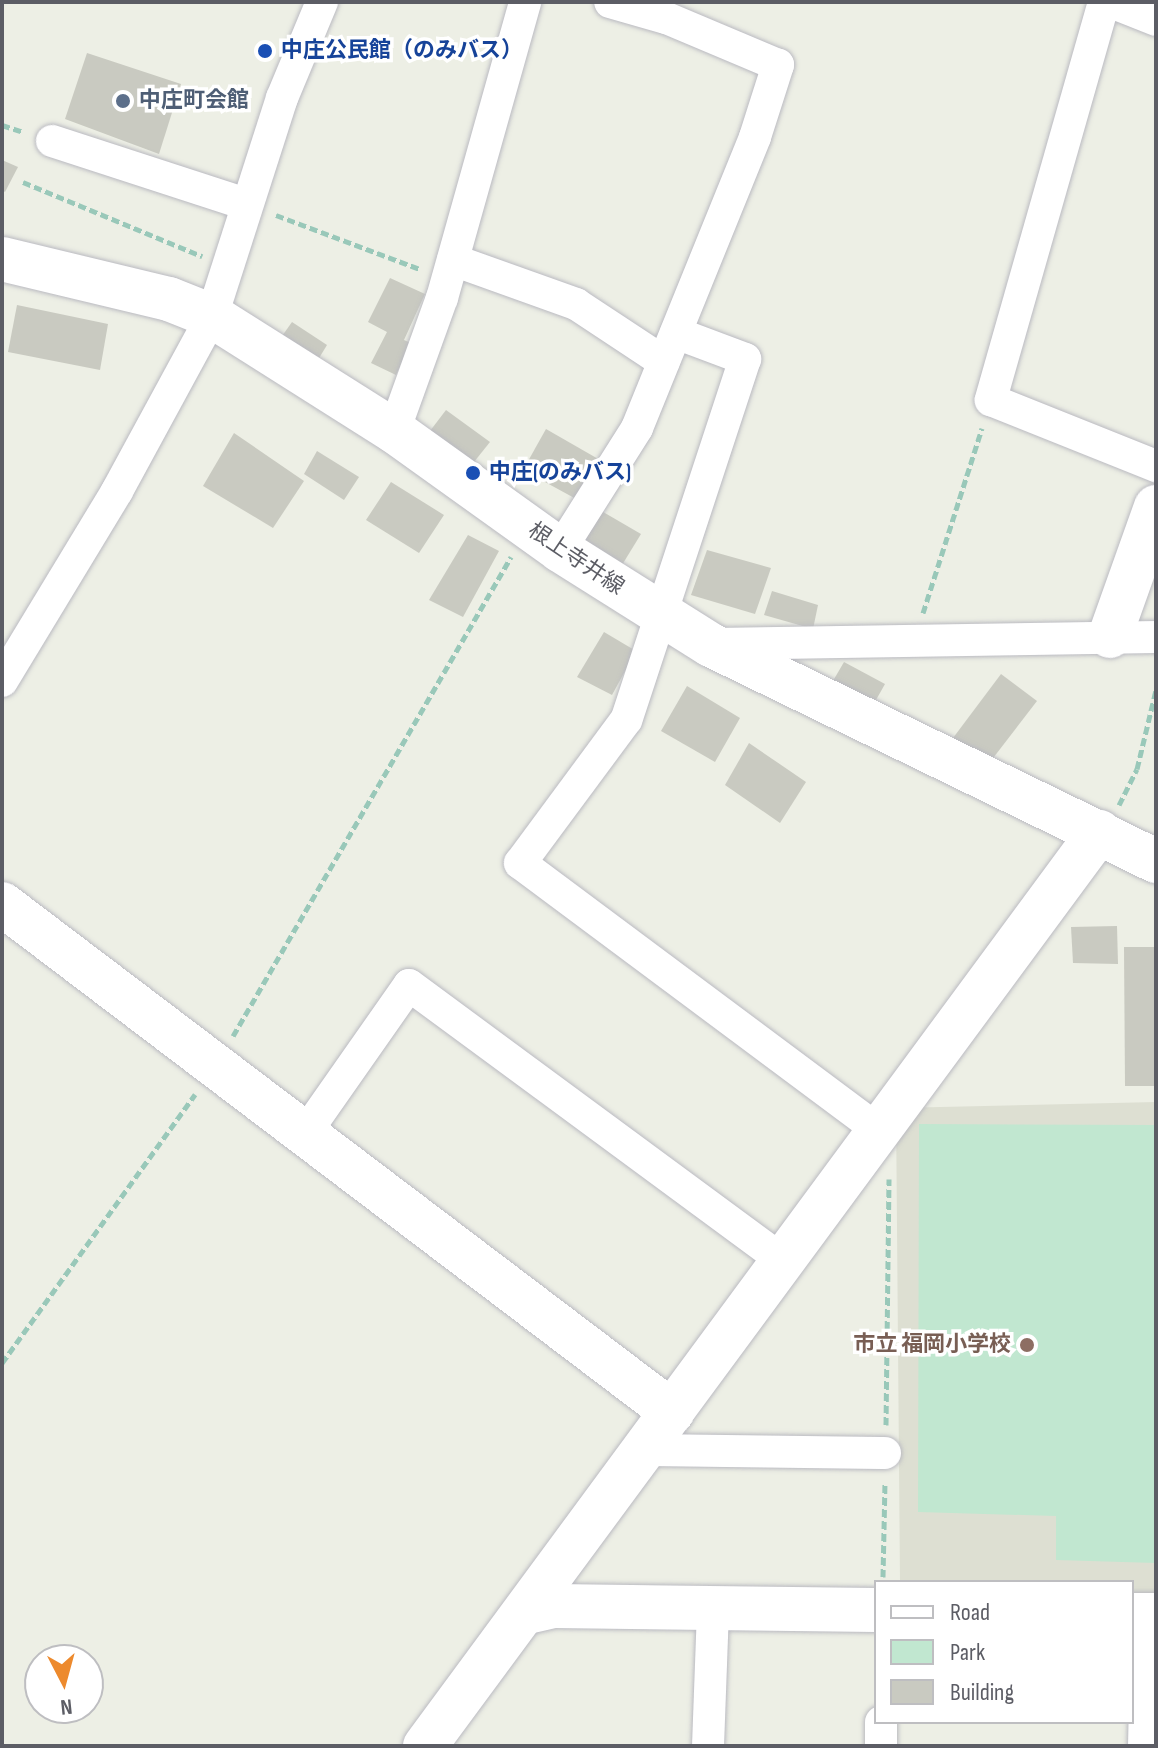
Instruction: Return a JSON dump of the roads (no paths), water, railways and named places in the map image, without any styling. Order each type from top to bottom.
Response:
[{"type":"street","points":[[2,681],[117,491],[212,316],[246,204],[322,2]]},
{"type":"street","points":[[394,431],[450,269],[525,2]]},
{"type":"street","points":[[544,538],[637,428],[755,137],[778,65],[669,10],[610,2]]},
{"type":"street","points":[[1104,2],[991,400],[1156,466]]},
{"type":"street","points":[[1111,2],[1156,20]]},
{"type":"street","points":[[52,141],[246,204]]},
{"type":"street","name":"根上寺井線","points":[[2,259],[169,299],[212,316],[394,431],[544,538],[711,645],[1156,861]]},
{"type":"street","points":[[450,269],[576,304],[670,347],[745,359],[626,720],[520,863],[877,1129]]},
{"type":"street","points":[[1110,636],[1156,507]]},
{"type":"street","points":[[711,645],[1156,637]]},
{"type":"street","points":[[425,1746],[527,1612],[877,1129],[1102,833]]},
{"type":"street","points":[[2,904],[672,1412]]},
{"type":"street","points":[[304,1135],[409,985],[781,1259]]},
{"type":"street","points":[[645,1450],[885,1453]]},
{"type":"street","points":[[527,1612],[554,1606],[874,1610]]},
{"type":"street","points":[[708,1746],[713,1610]]},
{"type":"street","points":[[1144,1746],[1145,1615]]},
{"type":"street","points":[[881,1724],[881,1746]]},
{"type":"place","name":"中庄公民館（のみバス）","points":[[265,51]]},
{"type":"place","name":"中庄町会館","points":[[123,101]]},
{"type":"place","name":"中庄(のみバス)","points":[[473,473]]},
{"type":"place","name":"市立 福岡小学校","points":[[1027,1345]]}]
